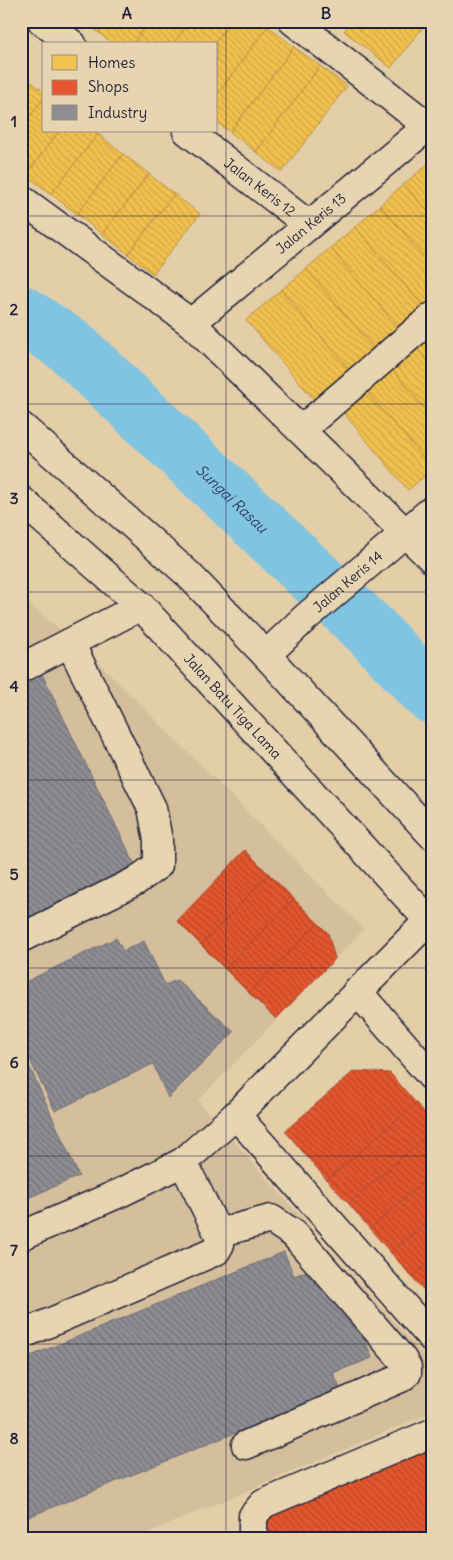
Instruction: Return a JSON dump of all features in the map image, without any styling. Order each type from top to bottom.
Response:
[{"type":"street","points":[[42,21],[69,42]]},
{"type":"street","points":[[293,21],[430,124]]},
{"type":"street","name":"Jalan Keris 13","points":[[191,323],[430,124]]},
{"type":"street","name":"Jalan Keris 12","points":[[188,132],[309,224]]},
{"type":"street","points":[[21,199],[191,323],[432,558]]},
{"type":"street","points":[[300,430],[432,317]]},
{"type":"street","points":[[21,426],[188,574],[266,655],[432,835]]},
{"type":"street","name":"Jalan Batu Tiga Lama","points":[[21,500],[141,606],[430,923]]},
{"type":"street","name":"Jalan Keris 14","points":[[266,655],[305,618],[432,510]]},
{"type":"street","points":[[21,668],[141,606]]},
{"type":"street","points":[[21,938],[136,881],[158,865],[158,840],[152,808],[70,643]]},
{"type":"street","points":[[21,1236],[122,1192],[184,1162],[236,1115],[357,991],[430,923]]},
{"type":"street","points":[[357,991],[432,1078]]},
{"type":"street","points":[[236,1115],[432,1338]]},
{"type":"street","points":[[21,1335],[216,1251],[220,1244],[218,1233],[184,1162]]},
{"type":"street","points":[[218,1233],[271,1219],[294,1234],[407,1367],[407,1373],[401,1378],[246,1445]]},
{"type":"street","points":[[256,1539],[253,1534],[253,1516],[263,1504],[432,1434]]},
{"type":"shaded area","points":[[21,597],[97,661],[364,929],[198,1101],[432,1365],[432,1412],[134,1539],[21,1539]]},
{"type":"building: Homes","points":[[83,21],[108,21],[99,33]]},
{"type":"building: Homes","points":[[108,21],[149,21],[134,42],[110,42],[99,33]]},
{"type":"building: Homes","points":[[149,21],[190,21],[174,42],[134,42]]},
{"type":"building: Homes","points":[[190,21],[231,21],[215,42],[174,42]]},
{"type":"building: Homes","points":[[231,21],[261,21],[268,26],[218,93],[218,42],[215,42]]},
{"type":"building: Homes","points":[[352,21],[428,21],[391,68],[344,31]]},
{"type":"building: Homes","points":[[268,26],[294,47],[230,132],[218,123],[218,93]]},
{"type":"building: Homes","points":[[294,47],[320,66],[256,152],[230,132]]},
{"type":"building: Homes","points":[[320,66],[347,86],[282,172],[256,152]]},
{"type":"building: Homes","points":[[21,74],[42,90],[42,101],[21,127]]},
{"type":"building: Homes","points":[[42,101],[42,132],[58,132],[26,175],[21,171],[21,127]]},
{"type":"building: Homes","points":[[58,132],[95,132],[98,134],[51,194],[26,175]]},
{"type":"building: Homes","points":[[98,134],[123,154],[77,214],[51,194]]},
{"type":"building: Homes","points":[[123,154],[149,174],[102,234],[77,214]]},
{"type":"building: Homes","points":[[429,163],[432,166],[432,216],[404,184]]},
{"type":"building: Homes","points":[[149,174],[174,194],[128,254],[102,234]]},
{"type":"building: Homes","points":[[404,184],[432,216],[432,266],[380,205]]},
{"type":"building: Homes","points":[[174,194],[200,214],[153,274],[128,254]]},
{"type":"building: Homes","points":[[380,205],[432,266],[432,305],[426,310],[355,227]]},
{"type":"building: Homes","points":[[355,227],[426,310],[401,331],[330,248]]},
{"type":"building: Homes","points":[[330,248],[401,331],[377,352],[306,269]]},
{"type":"building: Homes","points":[[306,269],[377,352],[352,373],[281,290]]},
{"type":"building: Homes","points":[[281,290],[352,373],[317,403],[246,320]]},
{"type":"building: Homes","points":[[432,334],[432,366],[416,347]]},
{"type":"building: Homes","points":[[416,347],[432,366],[432,417],[391,368]]},
{"type":"building: Homes","points":[[391,368],[432,417],[432,468],[365,390]]},
{"type":"building: Homes","points":[[365,390],[432,468],[408,490],[341,410]]},
{"type":"building: Shops","points":[[245,850],[269,874],[201,945],[177,921]]},
{"type":"building: Shops","points":[[269,874],[294,899],[225,969],[201,945]]},
{"type":"building: Shops","points":[[294,899],[318,923],[249,993],[225,969]]},
{"type":"building: Shops","points":[[318,923],[328,933],[335,959],[276,1019],[249,993]]},
{"type":"building: Shops","points":[[354,1071],[390,1073],[416,1103],[327,1180],[285,1131]]},
{"type":"building: Shops","points":[[416,1103],[432,1121],[432,1131],[349,1204],[327,1180]]},
{"type":"building: Shops","points":[[432,1131],[432,1174],[370,1229],[349,1204]]},
{"type":"building: Shops","points":[[432,1174],[432,1217],[391,1253],[370,1229]]},
{"type":"building: Shops","points":[[432,1217],[432,1260],[412,1277],[391,1253]]},
{"type":"building: Shops","points":[[432,1260],[432,1299],[412,1277]]},
{"type":"building: Shops","points":[[432,1444],[432,1539],[270,1539],[260,1517]]},
{"type":"building: Industry","points":[[42,674],[139,873],[21,930],[21,684]]},
{"type":"building: Industry","points":[[116,938],[123,951],[144,941],[165,985],[177,980],[234,1032],[168,1098],[153,1064],[55,1111],[21,1042],[21,984]]},
{"type":"building: Industry","points":[[21,1048],[79,1176],[21,1201]]},
{"type":"building: Industry","points":[[284,1252],[294,1276],[333,1261],[372,1358],[333,1373],[341,1390],[21,1520],[21,1360]]},
{"type":"waterway","name":"Sungai Rasau","points":[[21,314],[70,346],[370,630],[432,695]]}]
